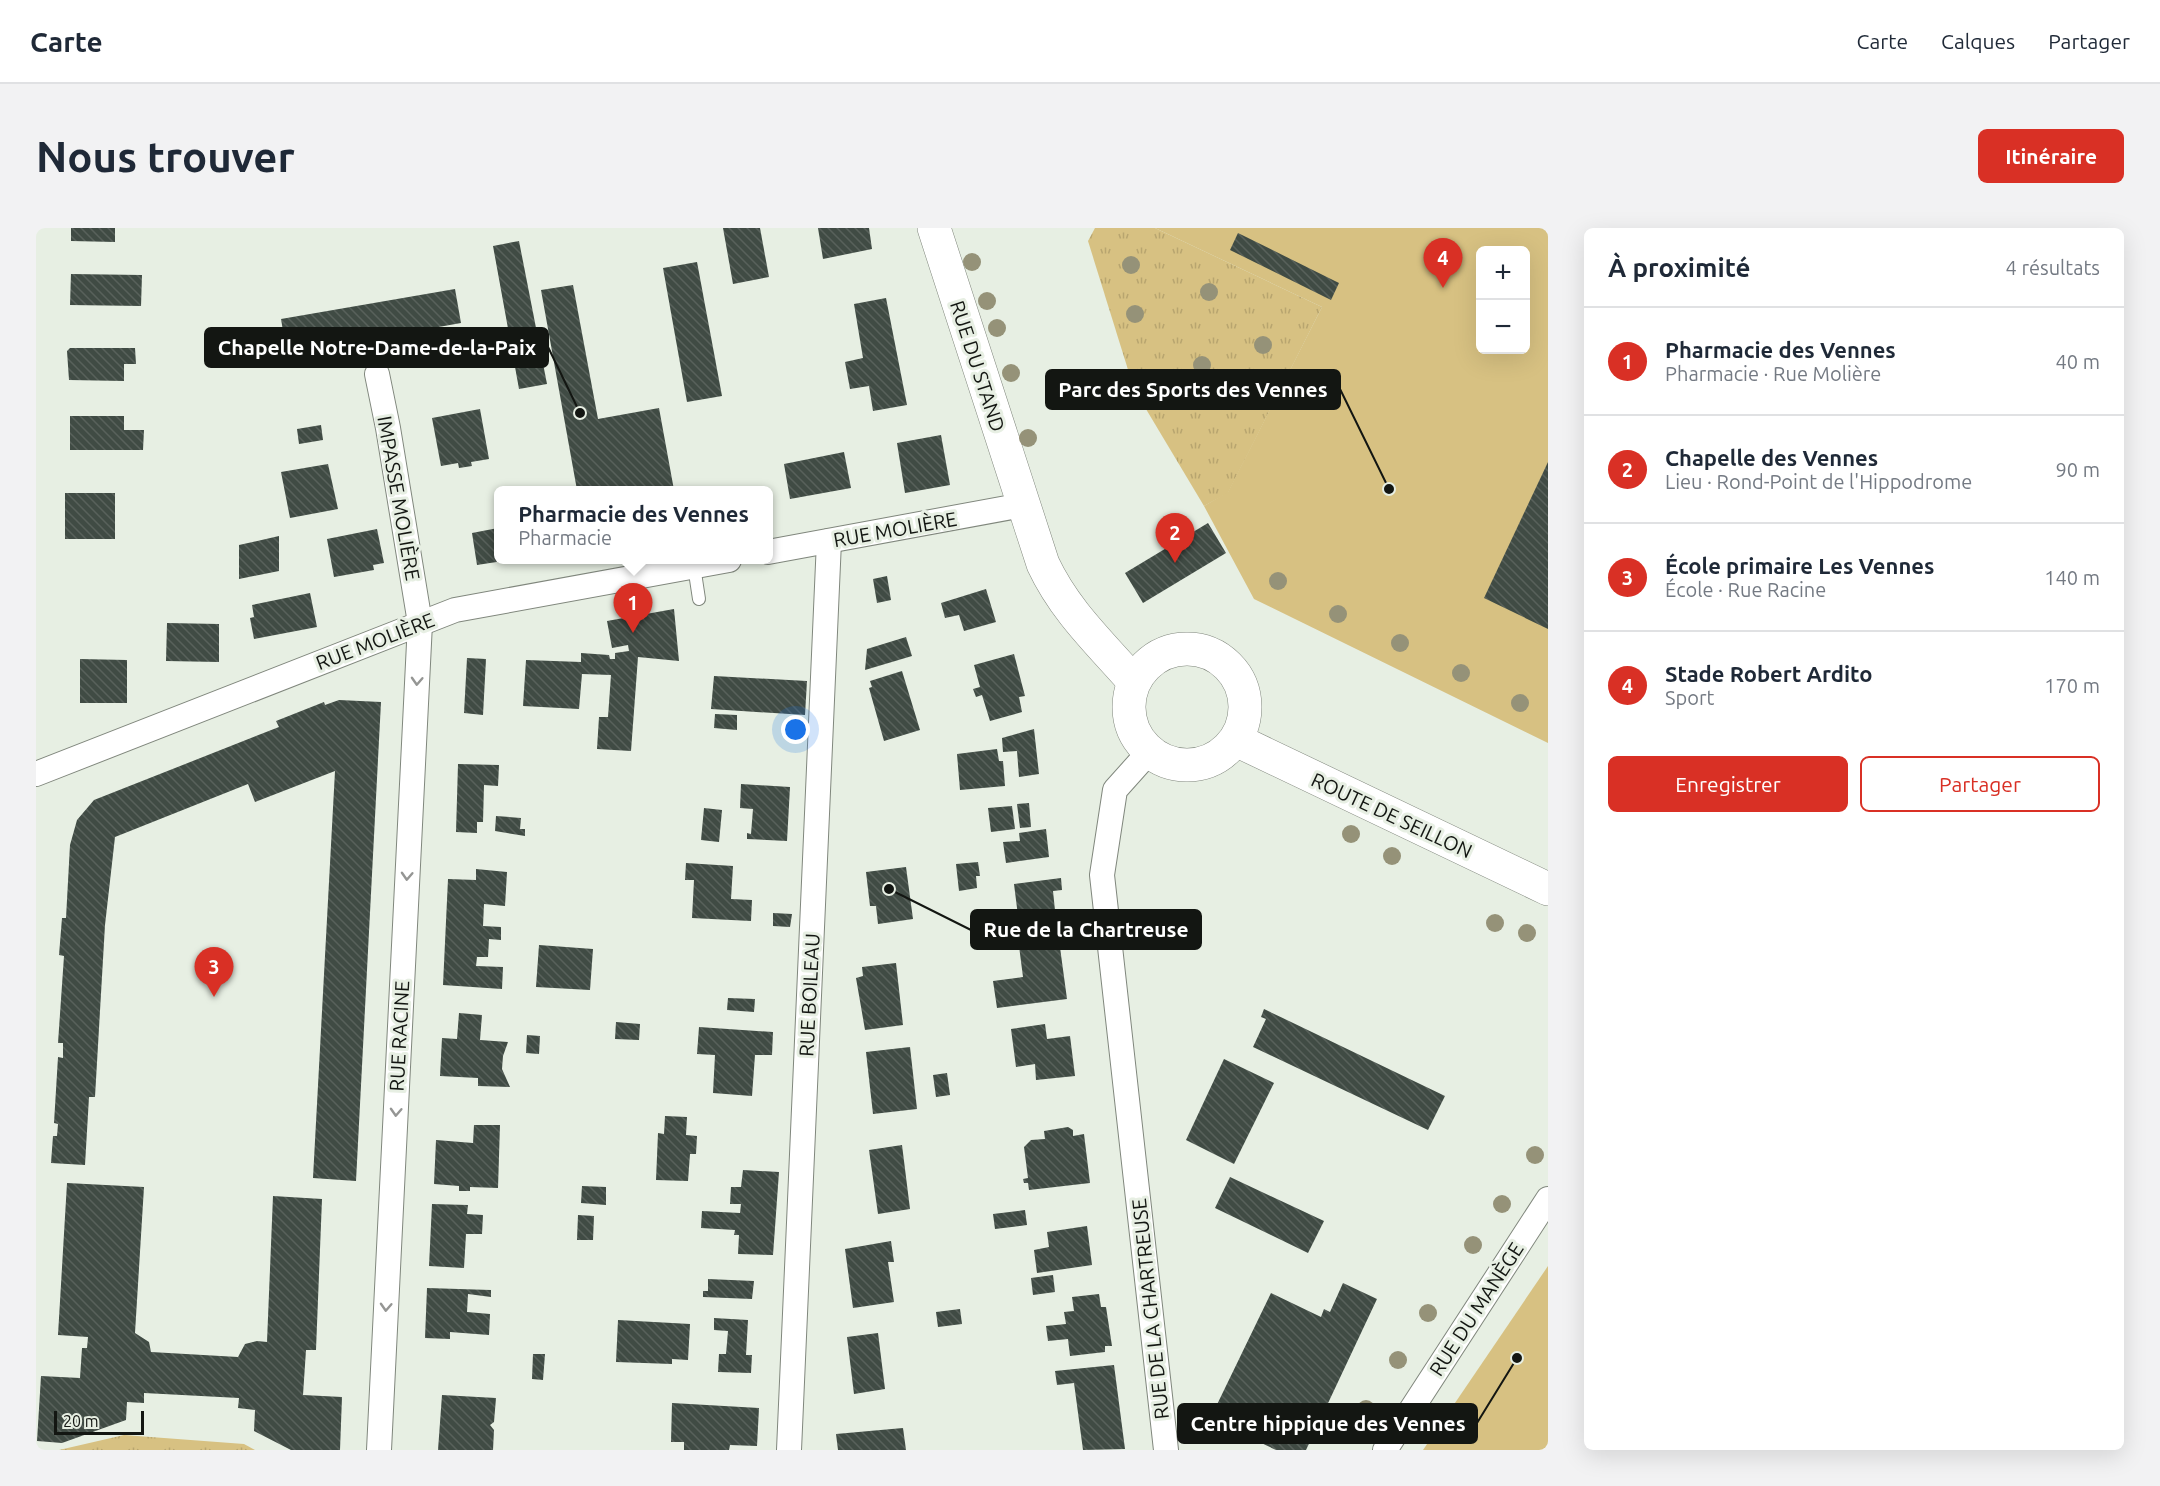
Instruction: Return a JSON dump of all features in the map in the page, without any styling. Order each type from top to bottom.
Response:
[{"type":"street","name":"RUE DU STAND","points":[[934,228],[1023,504]]},
{"type":"street","name":"IMPASSE MOLIÈRE","points":[[376,374],[388,428],[420,622]]},
{"type":"street","name":"RUE MOLIÈRE","points":[[773,551],[1023,504]]},
{"type":"street","points":[[1023,504],[1033,540],[1056,591],[1081,626],[1134,682]]},
{"type":"street","name":"RUE BOILEAU","points":[[789,1450],[819,632],[829,541]]},
{"type":"street","name":"RUE MOLIÈRE","points":[[36,774],[455,610],[706,564]]},
{"type":"street","name":"RUE RACINE","points":[[379,1450],[420,622]]},
{"type":"street","points":[[1178,649],[1198,649],[1216,656],[1231,668],[1241,684],[1246,703],[1244,723],[1236,740],[1222,754],[1205,763],[1186,766],[1166,762],[1149,752],[1137,738],[1129,720],[1128,701],[1134,682],[1145,666],[1160,654],[1178,649]]},
{"type":"street","name":"ROUTE DE SEILLON","points":[[1236,740],[1548,889]]},
{"type":"street","name":"RUE DE LA CHARTREUSE","points":[[1149,752],[1115,790],[1102,875],[1166,1450]]},
{"type":"street","name":"RUE DU MANÈGE","points":[[1385,1450],[1548,1199]]},
{"type":"lane","points":[[694,566],[699,599]]},
{"type":"green space","points":[[1095,228],[1155,228],[1322,307],[1228,493],[1204,506],[1134,389],[1088,241]]},
{"type":"green space","points":[[1155,228],[1548,228],[1548,743],[1254,599],[1204,506],[1228,492],[1322,307]]},
{"type":"green space","points":[[1548,1266],[1548,1450],[1423,1450]]},
{"type":"green space","points":[[124,1435],[244,1444],[255,1450],[59,1450]]},
{"type":"building","points":[[71,228],[115,228],[115,242],[71,241]]},
{"type":"building","points":[[723,228],[760,228],[769,277],[733,284]]},
{"type":"building","points":[[818,228],[869,228],[872,249],[823,259]]},
{"type":"building","points":[[1238,233],[1339,283],[1331,300],[1230,250]]},
{"type":"building","points":[[519,241],[547,384],[519,389],[493,246]]},
{"type":"building","points":[[697,262],[722,396],[687,402],[663,268]]},
{"type":"building","points":[[71,274],[142,275],[141,306],[70,305]]},
{"type":"building","points":[[573,285],[598,419],[659,408],[673,486],[576,486],[541,290]]},
{"type":"building","points":[[455,289],[461,323],[287,354],[281,319]]},
{"type":"building","points":[[886,298],[907,405],[873,411],[869,386],[850,389],[845,362],[863,358],[854,304]]},
{"type":"building","points":[[70,348],[135,348],[136,364],[124,364],[124,381],[69,380],[67,351]]},
{"type":"building","points":[[480,409],[489,459],[471,462],[472,466],[459,468],[458,463],[441,466],[432,418]]},
{"type":"building","points":[[70,416],[124,416],[124,430],[144,430],[143,450],[70,450]]},
{"type":"building","points":[[321,425],[323,440],[299,444],[297,429]]},
{"type":"building","points":[[941,435],[950,485],[905,493],[897,443]]},
{"type":"building","points":[[844,452],[851,488],[790,499],[784,464]]},
{"type":"building","points":[[1548,462],[1548,629],[1484,598]]},
{"type":"building","points":[[328,464],[338,509],[290,518],[281,472]]},
{"type":"building","points":[[65,493],[115,493],[115,539],[65,539]]},
{"type":"building","points":[[1208,523],[1226,553],[1143,603],[1125,573]]},
{"type":"building","points":[[377,529],[384,563],[373,565],[374,570],[334,577],[327,539]]},
{"type":"building","points":[[494,529],[494,562],[477,565],[472,533]]},
{"type":"building","points":[[279,536],[279,571],[239,579],[239,545]]},
{"type":"building","points":[[887,576],[891,600],[877,603],[873,579]]},
{"type":"building","points":[[986,589],[996,622],[964,631],[959,615],[945,618],[941,603]]},
{"type":"building","points":[[310,593],[317,627],[254,639],[250,618],[254,617],[252,605]]},
{"type":"building","points":[[674,609],[679,661],[638,657],[631,751],[597,749],[599,717],[608,717],[611,675],[582,674],[579,709],[523,706],[526,660],[581,662],[581,653],[609,655],[610,659],[615,659],[615,653],[629,651],[628,645],[612,648],[607,621]]},
{"type":"building","points":[[167,623],[219,624],[219,662],[166,661]]},
{"type":"building","points":[[906,637],[912,656],[865,670],[867,649]]},
{"type":"building","points":[[1014,654],[1025,696],[1019,697],[1022,712],[990,721],[982,695],[976,697],[973,689],[980,687],[974,665]]},
{"type":"building","points":[[467,658],[486,659],[483,715],[464,713]]},
{"type":"building","points":[[80,659],[127,660],[127,703],[80,703]]},
{"type":"building","points":[[902,671],[920,730],[884,741],[869,688],[872,687],[870,681]]},
{"type":"building","points":[[714,676],[807,681],[805,715],[711,709]]},
{"type":"building","points":[[339,700],[381,702],[356,1181],[313,1178],[335,771],[255,802],[248,784],[115,837],[105,925],[95,1097],[89,1097],[85,1165],[51,1163],[53,1136],[57,1136],[58,1124],[54,1123],[58,1057],[63,1058],[63,1043],[58,1043],[64,956],[59,955],[62,918],[66,918],[70,845],[77,820],[94,800],[279,727],[276,721],[324,702],[325,705]]},
{"type":"building","points":[[715,714],[737,715],[737,730],[714,728]]},
{"type":"building","points":[[1034,729],[1039,774],[1019,777],[1017,751],[1003,752],[1002,738]]},
{"type":"building","points":[[997,749],[999,761],[1003,761],[1005,786],[960,790],[957,754]]},
{"type":"building","points":[[458,764],[499,765],[498,786],[484,785],[483,822],[477,822],[477,833],[456,832]]},
{"type":"building","points":[[741,784],[790,787],[787,841],[747,839],[747,833],[751,834],[753,809],[740,808]]},
{"type":"building","points":[[1029,803],[1031,827],[1020,828],[1017,804]]},
{"type":"building","points":[[1012,806],[1015,829],[991,832],[988,808]]},
{"type":"building","points":[[704,808],[722,810],[719,842],[701,840]]},
{"type":"building","points":[[496,816],[521,818],[520,829],[525,829],[525,836],[495,831]]},
{"type":"building","points":[[1046,829],[1049,857],[1006,863],[1003,842],[1020,841],[1019,833]]},
{"type":"building","points":[[978,862],[980,876],[976,876],[977,888],[959,891],[956,864]]},
{"type":"building","points":[[686,863],[733,866],[731,899],[752,900],[751,921],[692,918],[694,880],[685,880]]},
{"type":"building","points":[[906,867],[913,919],[878,924],[876,906],[870,906],[866,872]]},
{"type":"building","points":[[476,869],[507,872],[505,906],[484,904],[483,926],[501,927],[501,940],[489,939],[488,957],[477,957],[476,966],[503,967],[502,989],[443,985],[448,879],[476,880]]},
{"type":"building","points":[[1061,878],[1062,890],[1053,891],[1056,920],[1019,924],[1014,884]]},
{"type":"building","points":[[773,913],[792,914],[790,927],[773,926]]},
{"type":"building","points":[[1059,940],[1067,999],[997,1008],[993,981],[1023,977],[1019,946]]},
{"type":"building","points":[[539,945],[593,949],[590,990],[536,987]]},
{"type":"building","points":[[896,963],[903,1025],[865,1030],[856,978],[863,976],[862,967]]},
{"type":"building","points":[[728,998],[755,999],[754,1012],[727,1010]]},
{"type":"building","points":[[1264,1009],[1445,1096],[1428,1130],[1253,1047],[1266,1019],[1261,1017]]},
{"type":"building","points":[[459,1013],[482,1015],[480,1040],[508,1042],[503,1056],[502,1069],[510,1087],[478,1086],[478,1078],[440,1076],[442,1038],[457,1039]]},
{"type":"building","points":[[616,1022],[640,1024],[639,1040],[615,1039]]},
{"type":"building","points":[[1045,1024],[1047,1039],[1070,1036],[1075,1076],[1036,1080],[1035,1064],[1016,1067],[1011,1029]]},
{"type":"building","points":[[699,1027],[773,1032],[772,1055],[755,1055],[752,1096],[713,1093],[715,1055],[697,1054]]},
{"type":"building","points":[[527,1035],[540,1036],[539,1054],[526,1053]]},
{"type":"building","points":[[910,1047],[917,1109],[873,1114],[866,1052]]},
{"type":"building","points":[[1224,1059],[1274,1083],[1234,1164],[1186,1140]]},
{"type":"building","points":[[947,1073],[950,1095],[936,1097],[933,1075]]},
{"type":"building","points":[[665,1116],[687,1117],[686,1135],[697,1136],[696,1154],[690,1154],[688,1181],[656,1180],[658,1133],[664,1134]]},
{"type":"building","points":[[474,1125],[500,1125],[498,1188],[470,1187],[470,1191],[459,1191],[459,1186],[434,1184],[436,1140],[473,1143]]},
{"type":"building","points":[[1068,1127],[1073,1130],[1073,1136],[1084,1134],[1090,1183],[1029,1190],[1028,1183],[1024,1183],[1023,1179],[1028,1178],[1024,1147],[1031,1140],[1045,1139],[1044,1131]]},
{"type":"building","points":[[902,1145],[910,1209],[878,1214],[869,1150]]},
{"type":"building","points":[[743,1170],[779,1172],[773,1255],[738,1254],[739,1235],[734,1235],[735,1230],[701,1228],[702,1211],[740,1213],[741,1204],[730,1204],[731,1187],[741,1187]]},
{"type":"building","points":[[1230,1177],[1324,1221],[1308,1253],[1215,1208]]},
{"type":"building","points":[[67,1183],[144,1187],[135,1333],[149,1342],[151,1352],[238,1357],[245,1344],[257,1341],[267,1342],[273,1196],[322,1199],[316,1350],[306,1350],[303,1395],[342,1397],[340,1450],[291,1450],[254,1431],[255,1410],[238,1408],[239,1398],[144,1393],[144,1403],[127,1402],[126,1420],[62,1443],[37,1441],[41,1376],[80,1378],[82,1348],[87,1348],[88,1337],[58,1335]]},
{"type":"building","points":[[582,1186],[606,1187],[606,1205],[581,1203]]},
{"type":"building","points":[[432,1204],[468,1205],[467,1214],[483,1215],[482,1234],[466,1234],[464,1268],[429,1266]]},
{"type":"building","points":[[1025,1210],[1027,1225],[995,1229],[993,1214]]},
{"type":"building","points":[[578,1215],[594,1216],[593,1240],[577,1240]]},
{"type":"building","points":[[1087,1226],[1092,1265],[1037,1273],[1034,1250],[1049,1247],[1047,1232]]},
{"type":"building","points":[[891,1241],[894,1262],[888,1262],[894,1302],[853,1308],[845,1249]]},
{"type":"building","points":[[1053,1275],[1055,1292],[1033,1295],[1031,1278]]},
{"type":"building","points":[[708,1279],[754,1281],[752,1299],[703,1297],[703,1291],[708,1291]]},
{"type":"building","points":[[1343,1283],[1377,1299],[1306,1450],[1276,1450],[1210,1419],[1271,1293],[1321,1317],[1324,1309],[1330,1312]]},
{"type":"building","points":[[427,1288],[491,1290],[491,1297],[468,1294],[467,1312],[490,1314],[489,1335],[450,1332],[450,1339],[425,1338]]},
{"type":"building","points":[[1099,1294],[1101,1307],[1106,1307],[1112,1346],[1105,1346],[1105,1352],[1070,1356],[1068,1339],[1048,1341],[1046,1326],[1066,1324],[1064,1312],[1074,1311],[1072,1297]]},
{"type":"building","points":[[960,1309],[962,1324],[938,1327],[936,1312]]},
{"type":"building","points":[[714,1318],[748,1320],[746,1355],[752,1355],[751,1373],[718,1372],[719,1354],[726,1354],[728,1331],[714,1330]]},
{"type":"building","points":[[618,1320],[690,1324],[688,1360],[672,1359],[672,1364],[616,1362]]},
{"type":"building","points":[[878,1333],[885,1389],[854,1394],[847,1337]]},
{"type":"building","points":[[533,1354],[545,1354],[543,1380],[532,1379]]},
{"type":"building","points":[[1114,1365],[1125,1449],[1083,1450],[1074,1383],[1057,1385],[1055,1371]]},
{"type":"building","points":[[442,1395],[496,1398],[494,1422],[490,1425],[494,1430],[493,1450],[438,1450]]},
{"type":"building","points":[[672,1403],[759,1408],[757,1446],[730,1445],[729,1450],[684,1450],[684,1442],[671,1442]]},
{"type":"building","points":[[903,1428],[906,1450],[838,1450],[836,1434]]},
{"type":"place","name":"Stade Robert Ardito","points":[[1443,288]]},
{"type":"place","name":"Chapelle Notre-Dame-de-la-Paix","points":[[580,413]]},
{"type":"place","name":"Parc des Sports des Vennes","points":[[1389,489]]},
{"type":"place","name":"Chapelle des Vennes","points":[[1175,563]]},
{"type":"place","name":"Pharmacie des Vennes","points":[[633,633]]},
{"type":"place","name":"Rue de la Chartreuse","points":[[889,889]]},
{"type":"place","name":"École primaire Les Vennes","points":[[214,997]]},
{"type":"place","name":"Centre hippique des Vennes","points":[[1517,1358]]}]
